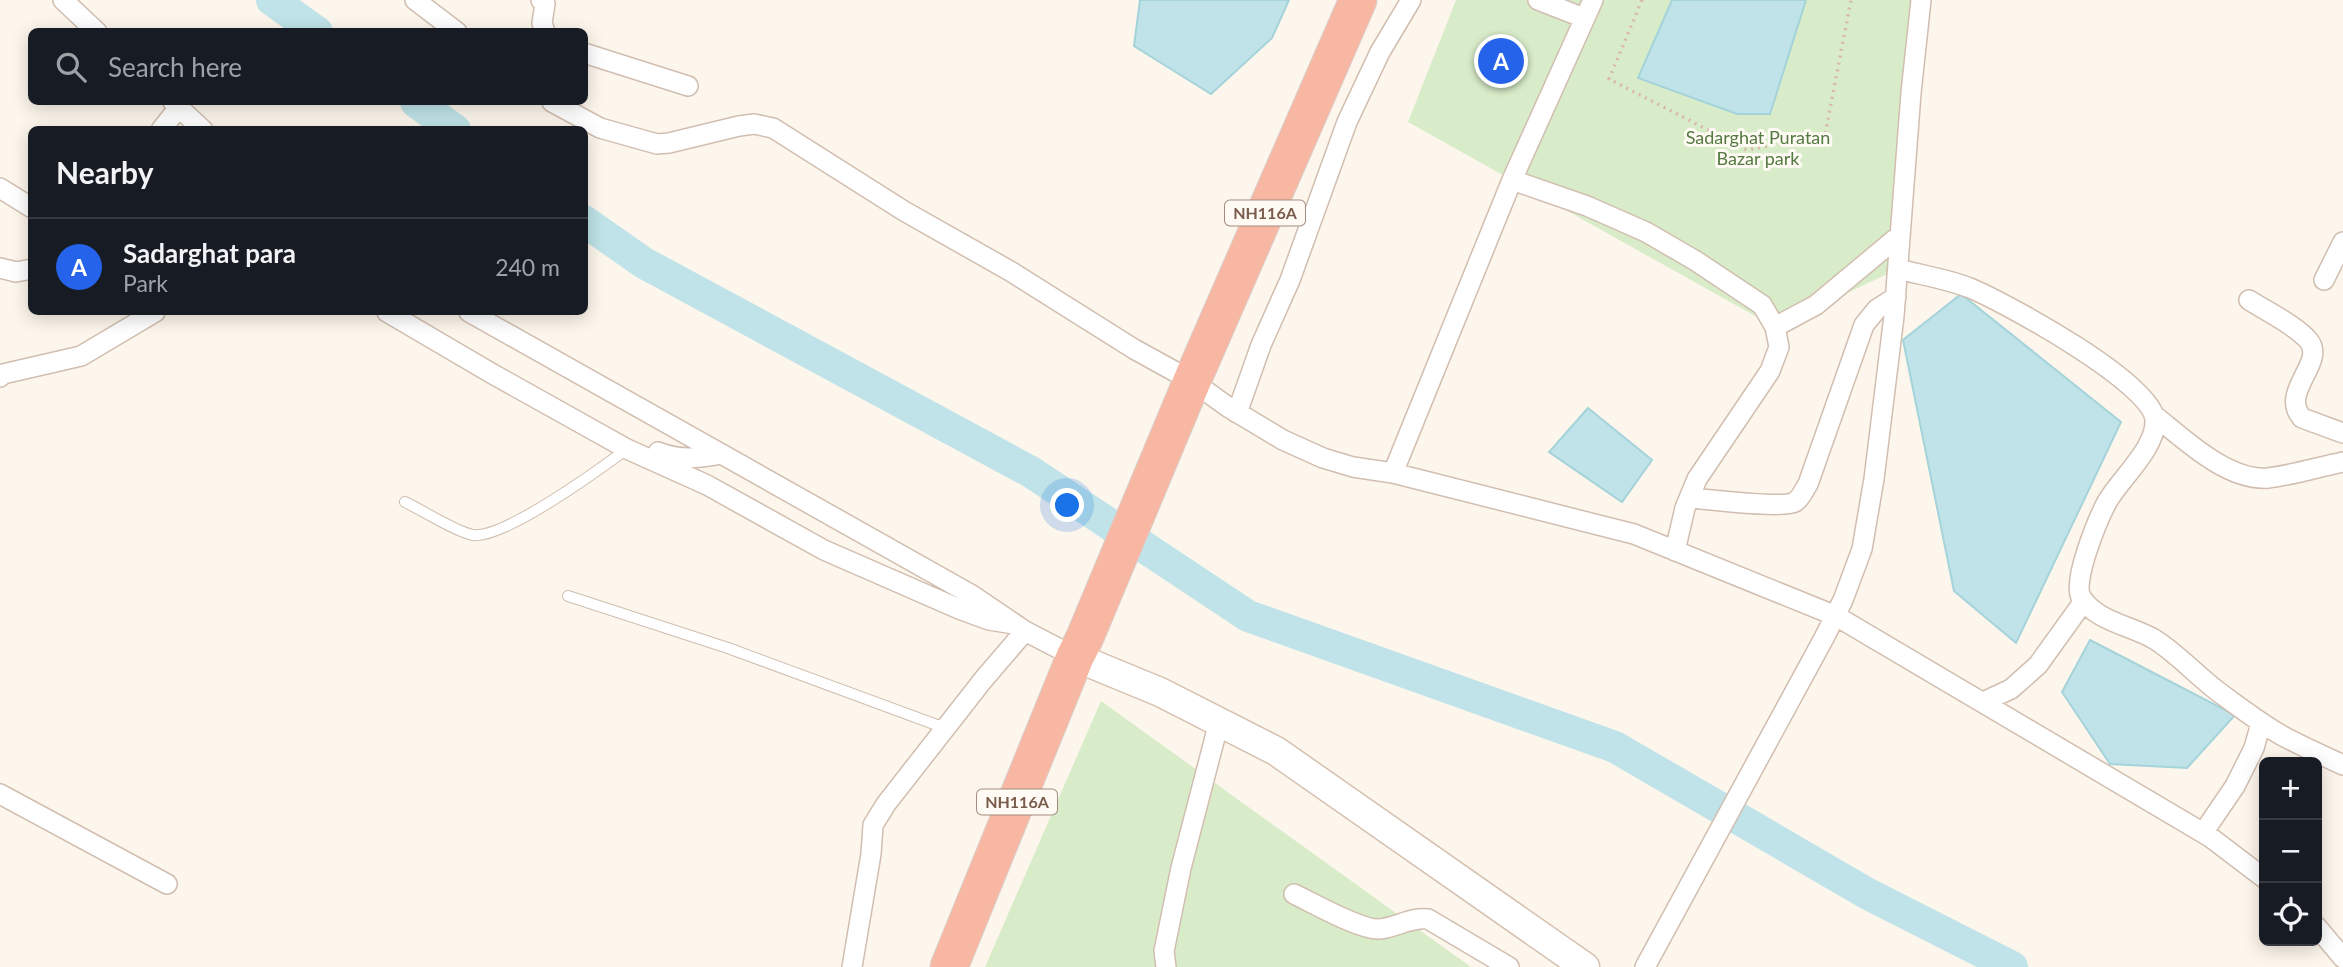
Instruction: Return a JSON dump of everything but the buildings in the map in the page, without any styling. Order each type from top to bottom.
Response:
[{"type":"highway","name":"NH116A","points":[[948,967],[1192,381],[1358,0]]},
{"type":"street","points":[[63,0],[93,28]]},
{"type":"street","points":[[415,0],[452,28]]},
{"type":"street","points":[[541,0],[545,4],[544,28]]},
{"type":"street","points":[[1237,413],[1261,345],[1290,280],[1347,122],[1380,52],[1411,0]]},
{"type":"street","points":[[1538,0],[1584,18]]},
{"type":"street","points":[[1393,473],[1512,180],[1593,0]]},
{"type":"street","points":[[1645,967],[1836,616],[1862,549],[1874,479],[1896,297],[1911,93],[1921,0]]},
{"type":"street","points":[[588,54],[688,86]]},
{"type":"street","points":[[163,126],[175,105]]},
{"type":"street","points":[[177,105],[200,126]]},
{"type":"street","points":[[558,105],[600,128],[657,144],[739,126],[754,124],[773,128],[904,211],[1010,271],[1134,349],[1192,381],[1237,413],[1305,452],[1353,467],[1393,473],[1634,534],[1836,616],[2203,833],[2259,874]]},
{"type":"street","points":[[1512,180],[1587,206],[1646,232],[1762,305],[1775,327],[1779,347],[1770,371],[1697,478],[1675,551]]},
{"type":"street","points":[[0,188],[28,206]]},
{"type":"street","points":[[1775,327],[1816,305],[1900,235]]},
{"type":"street","points":[[2324,280],[2343,242]]},
{"type":"street","points":[[0,268],[16,272],[28,270]]},
{"type":"street","points":[[1898,269],[1969,288],[2048,329],[2120,376],[2140,393],[2151,406],[2156,424],[2150,440],[2108,502],[2078,583],[2080,596],[2102,615],[2154,639],[2261,723],[2343,765]]},
{"type":"street","points":[[1689,498],[1788,504],[1796,502],[1808,484],[1864,325],[1877,309],[1896,297]]},
{"type":"street","points":[[2249,300],[2311,343],[2312,358],[2295,398],[2297,413],[2302,418],[2343,433]]},
{"type":"street","points":[[0,377],[81,356],[150,315]]},
{"type":"street","points":[[392,315],[622,446],[707,485],[824,550],[959,609],[1080,647],[1160,692],[1276,751],[1585,967]]},
{"type":"street","points":[[474,315],[972,595],[1020,628]]},
{"type":"street","points":[[2155,416],[2205,456],[2256,477],[2283,475],[2343,462]]},
{"type":"street","points":[[622,446],[635,443],[682,459],[722,454]]},
{"type":"street","points":[[1983,702],[2011,689],[2038,665],[2084,601]]},
{"type":"street","points":[[852,967],[871,854],[873,825],[886,804],[1020,628]]},
{"type":"street","points":[[1166,967],[1164,951],[1181,868],[1219,722]]},
{"type":"street","points":[[2203,833],[2235,786],[2254,748],[2261,723]]},
{"type":"street","points":[[0,794],[167,884]]},
{"type":"street","points":[[1294,894],[1363,927],[1379,929],[1418,917],[1428,919],[1509,967]]},
{"type":"street","points":[[2322,933],[2343,958]]},
{"type":"lane","points":[[405,502],[470,534],[482,535],[558,498],[592,476],[622,446]]},
{"type":"lane","points":[[568,596],[728,649],[945,728]]},
{"type":"path","points":[[1642,0],[1609,79],[1747,150],[1825,135],[1851,0]]},
{"type":"green space","name":"Sadarghat Puratan Bazar park","points":[[1456,0],[1914,0],[1898,269],[1775,327],[1408,122]]},
{"type":"green space","points":[[1101,701],[1471,967],[985,967]]},
{"type":"water","points":[[1140,0],[1289,0],[1272,38],[1211,94],[1134,46]]},
{"type":"water","points":[[1672,0],[1806,0],[1770,114],[1737,114],[1638,78]]},
{"type":"water","points":[[1961,294],[2121,422],[2016,643],[1954,591],[1903,340]]},
{"type":"water","points":[[1588,408],[1652,460],[1622,502],[1549,452]]},
{"type":"water","points":[[2090,640],[2235,715],[2187,768],[2110,764],[2062,692]]},
{"type":"waterway","points":[[272,0],[311,28]]},
{"type":"waterway","points":[[420,105],[449,126]]},
{"type":"waterway","points":[[588,224],[644,263],[1031,472],[1248,616],[1615,747],[1868,894],[2012,967]]},
{"type":"place","name":"Sadarghat para","points":[[1501,61]]}]
